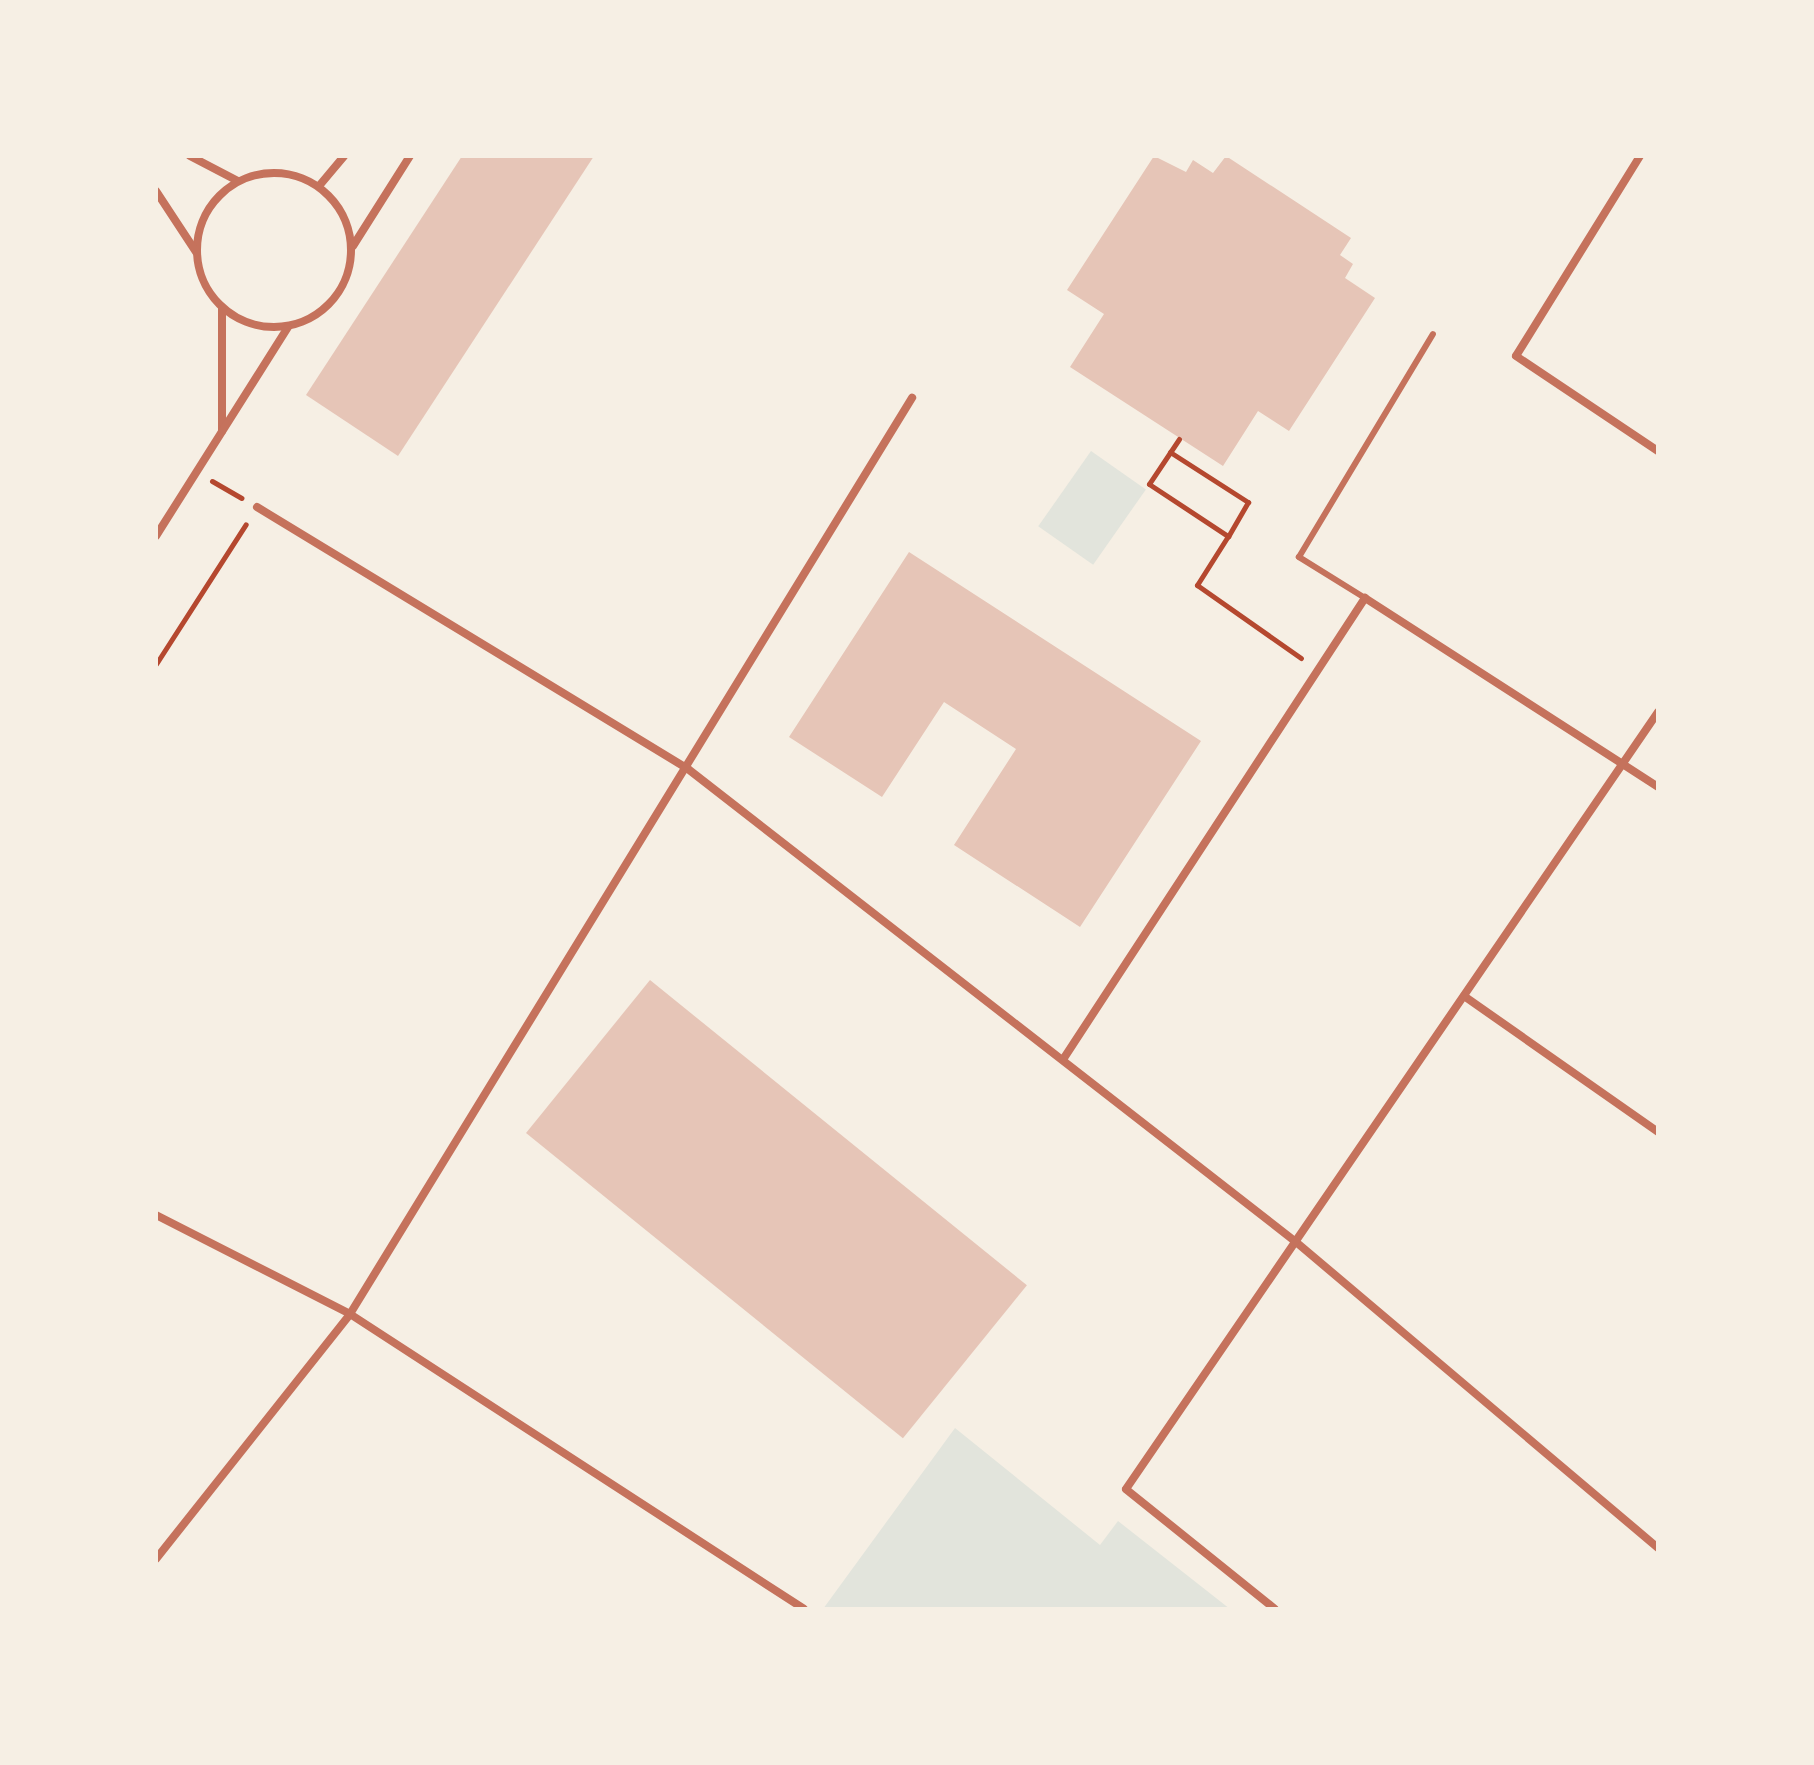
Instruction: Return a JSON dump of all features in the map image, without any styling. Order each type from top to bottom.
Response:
[{"type":"street","points":[[190,156],[238,181]]},
{"type":"street","points":[[319,186],[344,156]]},
{"type":"street","points":[[352,247],[410,156]]},
{"type":"street","points":[[1640,156],[1516,356],[1658,451]]},
{"type":"street","points":[[156,191],[196,252],[204,282],[222,308],[242,321],[288,327],[309,320],[334,299],[349,269],[352,247],[347,224],[319,186],[279,172],[238,181],[207,210],[196,252]]},
{"type":"street","points":[[222,308],[222,434]]},
{"type":"street","points":[[156,536],[288,327]]},
{"type":"street","points":[[156,1559],[350,1314],[688,769],[912,398]]},
{"type":"street","points":[[257,507],[688,769],[1064,1058],[1296,1242],[1658,1548]]},
{"type":"street","points":[[1064,1058],[1365,598],[1658,787]]},
{"type":"street","points":[[1275,1609],[1126,1489],[1658,712]]},
{"type":"street","points":[[1464,996],[1658,1132]]},
{"type":"street","points":[[156,1215],[350,1314],[804,1609]]},
{"type":"lane","points":[[1365,598],[1299,557],[1433,334]]},
{"type":"path","points":[[1179,439],[1149,484],[1228,536]]},
{"type":"path","points":[[1170,452],[1248,502],[1197,585],[1318,670]]},
{"type":"path","points":[[156,664],[257,507],[197,473]]},
{"type":"shaded area","points":[[1091,451],[1146,489],[1093,565],[1038,526]]},
{"type":"shaded area","points":[[955,1428],[1100,1545],[1118,1521],[1230,1609],[823,1609]]},
{"type":"building","points":[[462,156],[594,156],[398,456],[306,395]]},
{"type":"building","points":[[1154,156],[1186,172],[1193,160],[1213,173],[1226,156],[1351,238],[1340,255],[1353,264],[1345,278],[1375,298],[1289,431],[1258,411],[1223,466],[1070,367],[1104,314],[1067,290]]},
{"type":"building","points":[[909,552],[1201,741],[1080,927],[954,845],[1016,749],[944,702],[882,797],[789,737]]},
{"type":"building","points":[[650,980],[1027,1285],[903,1438],[526,1133]]}]
